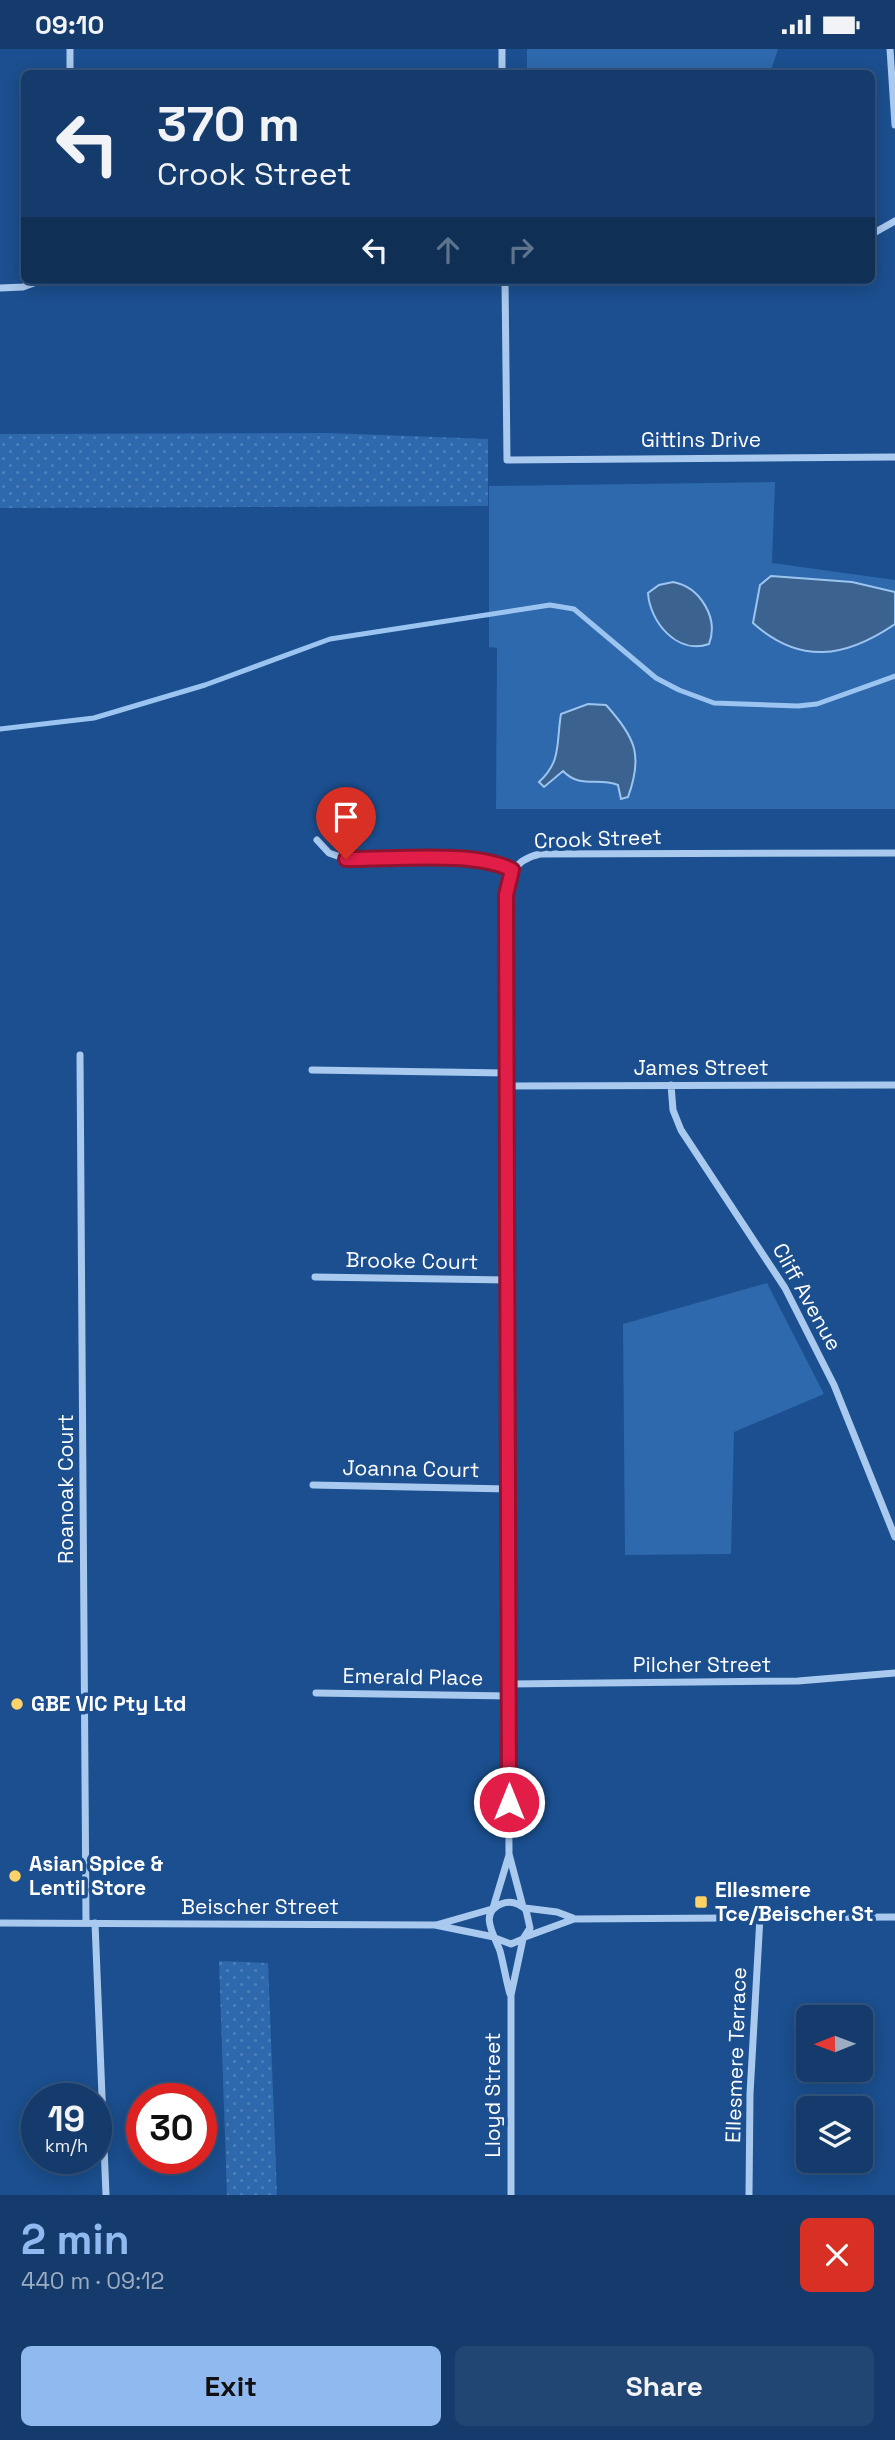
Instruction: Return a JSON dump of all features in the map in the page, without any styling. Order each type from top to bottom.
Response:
[{"type":"street","points":[[70,49],[70,70]]},
{"type":"street","points":[[502,49],[502,70]]},
{"type":"street","points":[[890,49],[895,125]]},
{"type":"street","points":[[875,233],[895,221]]},
{"type":"street","points":[[0,288],[29,284]]},
{"type":"street","name":"Gittins Drive","points":[[505,284],[507,460],[895,457]]},
{"type":"street","name":"Crook Street","points":[[317,840],[328,853],[346,859],[472,860],[498,864],[512,870],[521,860],[547,854],[895,853]]},
{"type":"street","points":[[512,870],[506,895],[509,1854],[531,1922],[524,1938]]},
{"type":"street","name":"Roanoak Court","points":[[80,1055],[91,1923],[106,2195]]},
{"type":"street","points":[[312,1070],[506,1073]]},
{"type":"street","name":"Cliff Avenue","points":[[671,1085],[673,1109],[681,1130],[773,1268],[816,1348],[895,1537]]},
{"type":"street","name":"James Street","points":[[507,1086],[895,1085]]},
{"type":"street","name":"Brooke Court","points":[[316,1277],[507,1280]]},
{"type":"street","name":"Joanna Court","points":[[313,1485],[509,1489]]},
{"type":"street","name":"Pilcher Street","points":[[509,1684],[807,1681],[895,1673]]},
{"type":"street","name":"Emerald Place","points":[[316,1693],[509,1696]]},
{"type":"street","points":[[509,1854],[489,1924],[495,1938],[511,1944],[574,1919],[895,1917]]},
{"type":"street","points":[[493,1909],[509,1902],[557,1912],[574,1919]]},
{"type":"street","name":"Beischer Street","points":[[435,1925],[493,1909]]},
{"type":"street","name":"Ellesmere Terrace","points":[[749,2195],[750,2094],[760,1917]]},
{"type":"street","name":"Beischer Street","points":[[0,1923],[435,1925],[495,1938]]},
{"type":"street","name":"Lloyd Street","points":[[495,1938],[511,1995]]},
{"type":"street","name":"Lloyd Street","points":[[511,2195],[511,1995],[524,1938]]},
{"type":"shaded area","points":[[527,49],[778,49],[771,70],[527,70]]},
{"type":"shaded area","points":[[328,433],[488,439],[488,506],[0,508],[0,434]]},
{"type":"shaded area","points":[[775,482],[772,563],[895,580],[895,809],[496,809],[497,648],[489,647],[489,486]]},
{"type":"shaded area","points":[[771,576],[852,582],[895,592],[895,624],[858,644],[840,650],[805,651],[788,646],[753,623],[760,585]]},
{"type":"shaded area","points":[[673,582],[691,590],[705,605],[711,624],[709,644],[687,645],[677,641],[660,625],[654,615],[648,593],[659,585]]},
{"type":"shaded area","points":[[588,704],[606,705],[630,738],[636,759],[628,797],[621,799],[618,785],[576,780],[563,771],[544,787],[539,782],[555,759],[561,714]]},
{"type":"shaded area","points":[[767,1283],[824,1394],[734,1432],[731,1554],[625,1555],[623,1324]]},
{"type":"shaded area","points":[[219,1961],[268,1963],[277,2195],[227,2195]]},
{"type":"waterway","points":[[0,729],[94,718],[205,685],[330,639],[550,605],[574,609],[656,678],[714,703],[798,706],[817,704],[895,676]]},
{"type":"place","name":"GBE VIC Pty Ltd","points":[[17,1704]]},
{"type":"place","name":"Asian Spice & Lentil Store","points":[[15,1876]]},
{"type":"place","name":"Ellesmere Tce/Beischer St","points":[[701,1902]]},
{"type":"route","points":[[346,859],[472,860],[498,864],[512,870],[506,895],[509,1802]]}]
